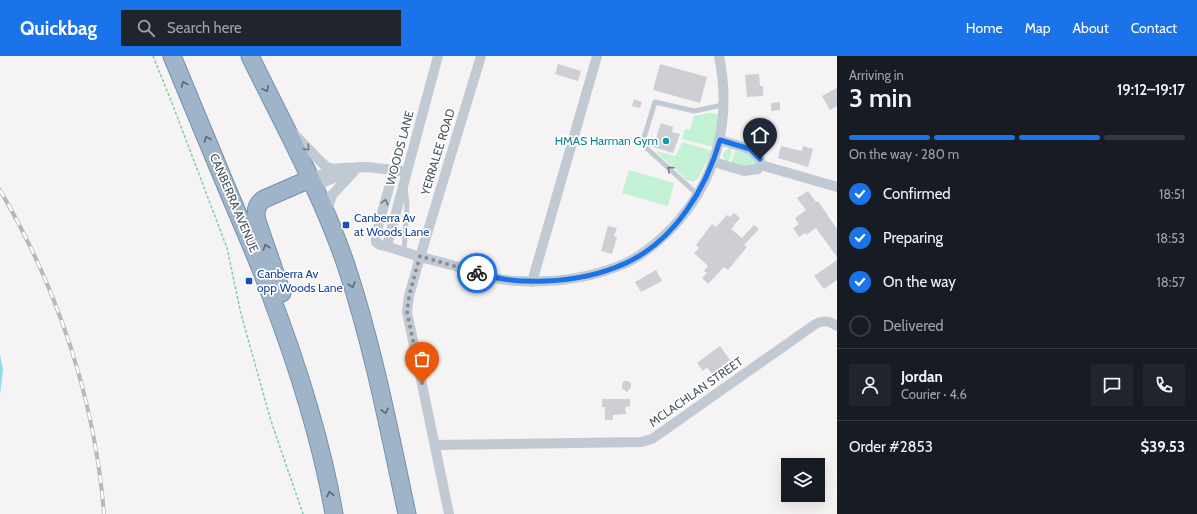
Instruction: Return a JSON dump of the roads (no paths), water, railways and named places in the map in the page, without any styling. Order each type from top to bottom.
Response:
[{"type":"highway","name":"CANBERRA AVENUE","points":[[172,56],[268,288],[290,348],[314,426],[334,514]]},
{"type":"highway","points":[[250,56],[312,183],[346,264],[376,369],[408,514]]},
{"type":"highway","points":[[232,200],[243,206],[256,208],[270,205],[312,183]]},
{"type":"highway","points":[[256,208],[257,221],[289,312],[305,366],[320,429],[326,474]]},
{"type":"street","name":"WOODS LANE","points":[[387,246],[438,56]]},
{"type":"street","name":"YERRALEE ROAD","points":[[449,514],[407,312],[409,296],[420,256],[481,56]]},
{"type":"street","points":[[532,282],[597,56]]},
{"type":"street","points":[[394,170],[376,237],[376,242],[378,244],[490,277],[532,282],[561,281],[584,276],[626,263],[640,255],[660,240],[688,209],[714,162],[720,140],[724,93],[719,56]]},
{"type":"street","points":[[282,122],[327,167],[334,169],[377,167],[407,172]]},
{"type":"street","points":[[720,140],[750,149],[760,159],[761,165]]},
{"type":"street","points":[[714,162],[744,171],[758,169],[761,165]]},
{"type":"street","points":[[761,165],[836,184]]},
{"type":"street","points":[[312,183],[340,176],[356,167]]},
{"type":"street","points":[[326,214],[334,193],[356,167]]},
{"type":"street","points":[[312,183],[334,169]]},
{"type":"street","name":"MCLACHLAN STREET","points":[[435,444],[641,442],[652,439],[814,325],[824,321],[831,322],[837,326]]},
{"type":"lane","points":[[697,194],[642,144],[654,102],[694,112],[723,105]]},
{"type":"lane","points":[[404,183],[407,204],[404,251]]},
{"type":"water","points":[[0,354],[3,370],[0,395]]},
{"type":"railway","points":[[0,190],[21,228],[39,266],[56,306],[70,346],[92,429],[104,514]]},
{"type":"place","name":"HMAS Harman Gym","points":[[666,141]]},
{"type":"place","name":"Canberra Av at Woods Lane","points":[[346,225]]},
{"type":"place","name":"Canberra Av opp Woods Lane","points":[[249,281]]}]
